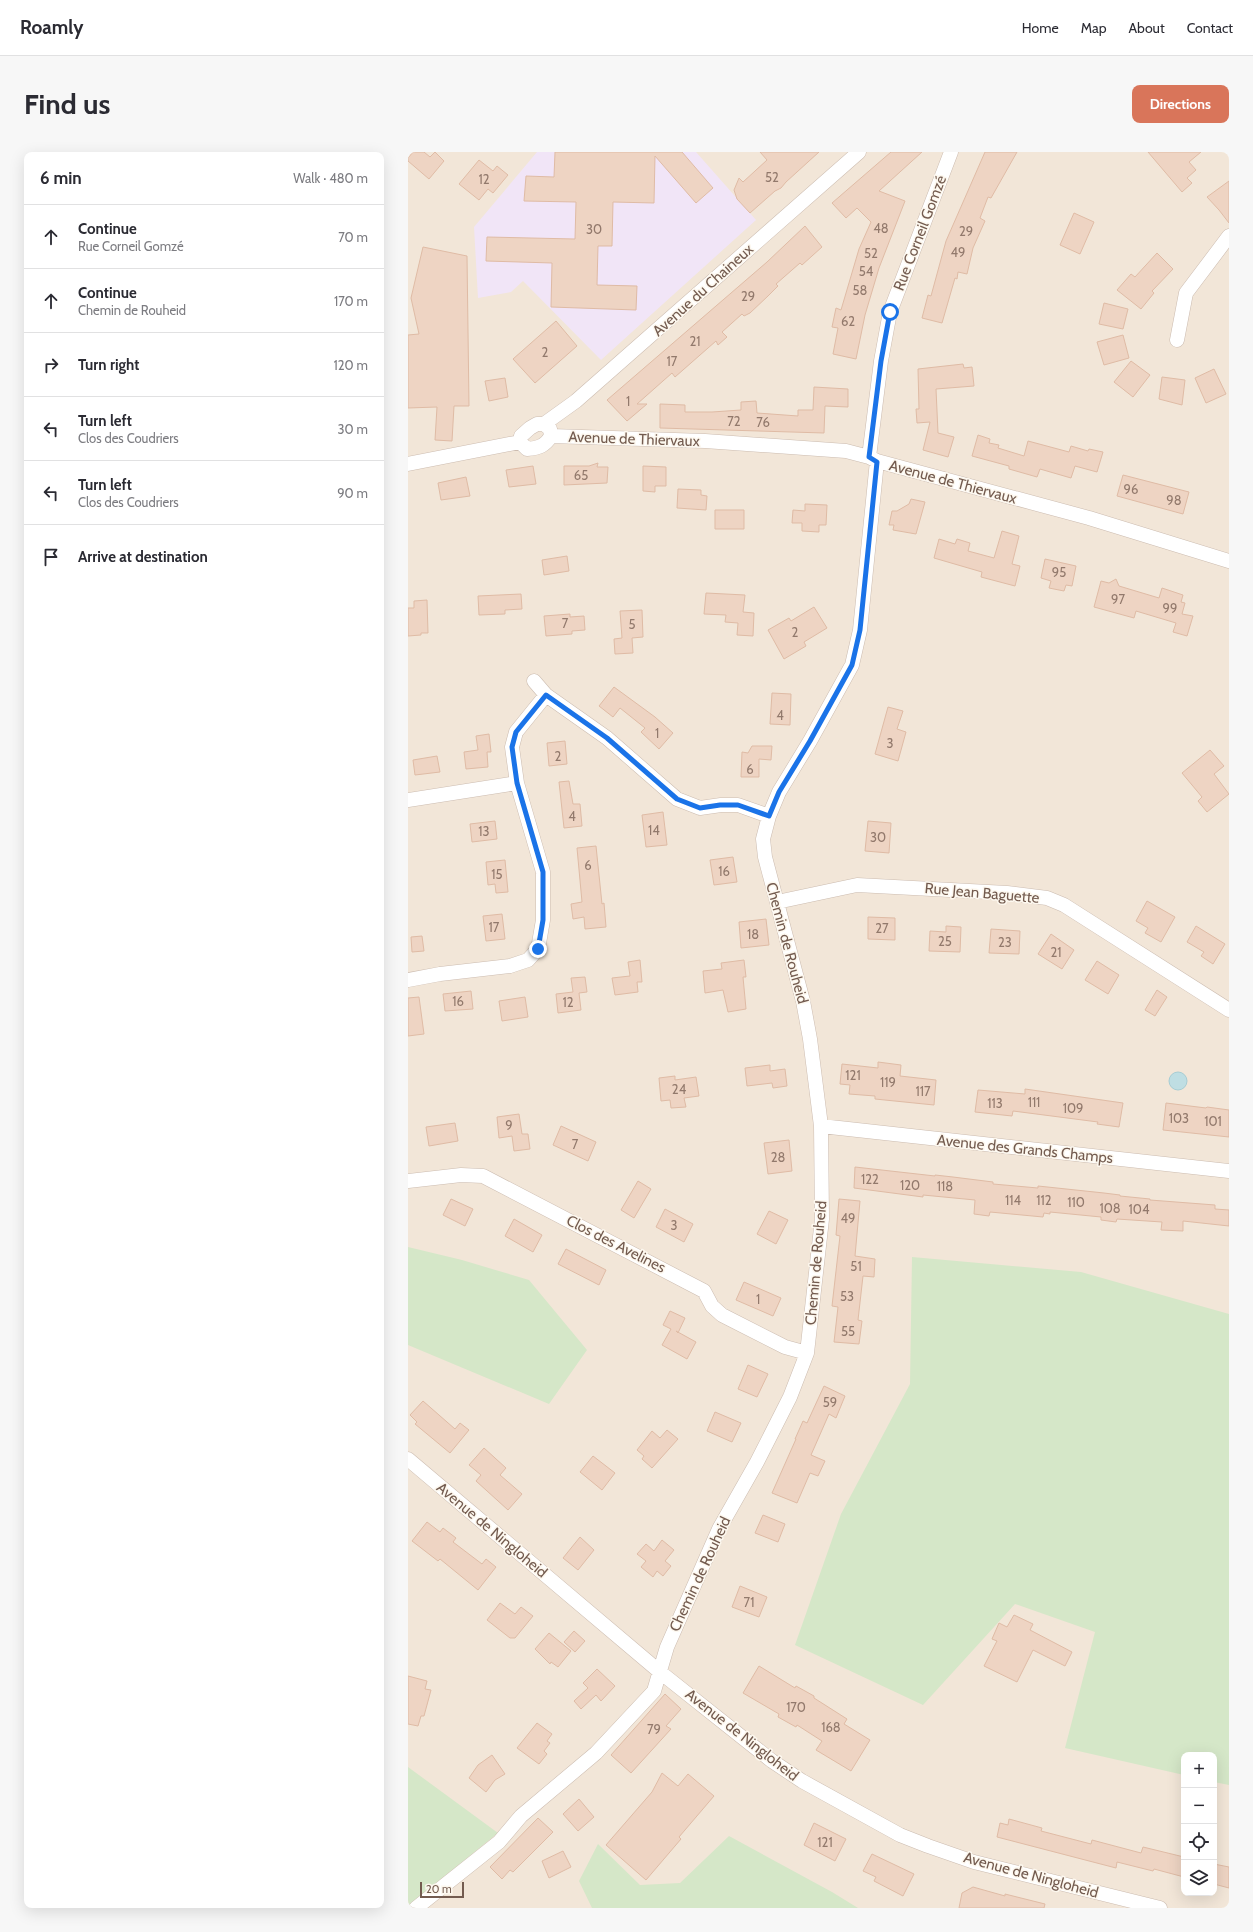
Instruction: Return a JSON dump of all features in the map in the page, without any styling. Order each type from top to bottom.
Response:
[{"type":"street","name":"Avenue du Chaineux","points":[[548,430],[576,401],[859,152]]},
{"type":"street","name":"Rue Corneil Gomzé","points":[[873,459],[881,361],[890,312],[951,152]]},
{"type":"street","points":[[1177,340],[1186,293],[1229,236]]},
{"type":"street","name":"Avenue de Thiervaux","points":[[548,430],[546,444],[537,448],[527,449],[520,442],[521,436],[537,424],[548,430],[846,451],[1089,518],[1229,561]]},
{"type":"street","points":[[408,464],[520,442]]},
{"type":"street","name":"Chemin de Rouheid","points":[[416,1908],[499,1842],[521,1816],[596,1753],[654,1691],[667,1647],[719,1529],[757,1462],[790,1397],[807,1353],[822,1219],[821,1126],[810,1039],[803,1001],[765,857],[763,839],[769,816],[779,792],[810,741],[852,665],[860,630],[873,459]]},
{"type":"street","points":[[534,681],[546,695],[607,738],[677,799],[700,808],[720,805],[738,805],[769,816]]},
{"type":"street","points":[[408,980],[440,974],[510,966],[528,960],[538,949],[543,920],[543,872],[517,783],[512,747],[516,732],[546,695]]},
{"type":"street","points":[[408,800],[517,783]]},
{"type":"street","name":"Rue Jean Baguette","points":[[777,902],[856,885],[1007,893],[1047,898],[1064,905],[1229,1010]]},
{"type":"street","name":"Avenue des Grands Champs","points":[[821,1126],[1229,1171]]},
{"type":"street","name":"Clos des Avelines","points":[[408,1181],[461,1175],[483,1176],[704,1291],[712,1306],[722,1315],[784,1347],[807,1353]]},
{"type":"street","name":"Avenue de Ningloheid","points":[[408,1460],[660,1672],[772,1761],[802,1782],[900,1835],[974,1862],[1160,1908]]},
{"type":"shaded area","points":[[408,152],[1229,152],[1229,1908],[408,1908]]},
{"type":"shaded area","points":[[537,152],[696,152],[756,220],[601,360],[523,281],[511,292],[478,298],[474,227]]},
{"type":"green space","points":[[408,1247],[462,1260],[529,1280],[587,1350],[549,1404],[408,1345]]},
{"type":"green space","points":[[912,1257],[1081,1272],[1229,1314],[1229,1785],[1217,1783],[1217,1752],[1181,1752],[1181,1774],[1065,1748],[1095,1632],[1015,1604],[923,1705],[795,1645],[841,1514],[910,1384]]},
{"type":"green space","points":[[408,1767],[498,1833],[408,1906]]},
{"type":"green space","points":[[729,1836],[832,1892],[858,1908],[592,1908],[579,1881],[598,1844],[640,1885],[680,1883]]},
{"type":"water","points":[[1178,1072],[1184,1075],[1187,1081],[1184,1087],[1178,1090],[1172,1087],[1169,1081],[1172,1075]]},
{"type":"building","points":[[413,152],[424,152],[430,157],[435,152],[444,161],[429,179],[408,161],[408,158]]},
{"type":"building","points":[[555,152],[682,152],[713,188],[696,203],[655,156],[654,203],[613,202],[612,246],[598,246],[597,285],[637,286],[636,310],[551,307],[552,263],[486,261],[487,237],[575,239],[576,202],[524,201],[526,176],[554,177]]},
{"type":"building","points":[[760,152],[819,152],[781,188],[775,191],[750,213],[737,199],[734,190],[739,178],[743,182],[767,160]]},
{"type":"building","points":[[891,152],[922,152],[879,191],[905,201],[879,268],[865,315],[856,359],[833,354],[838,328],[832,327],[836,308],[841,310],[859,249],[871,222],[857,208],[846,218],[832,203]]},
{"type":"building","points":[[985,152],[1017,152],[991,198],[988,197],[980,218],[985,221],[973,248],[967,274],[958,272],[942,323],[922,318],[928,295],[931,296],[946,241]]},
{"type":"building","points":[[1148,152],[1201,152],[1189,162],[1196,170],[1187,178],[1192,183],[1182,192]]},
{"type":"building","points":[[479,160],[493,171],[497,166],[508,175],[493,193],[488,189],[479,200],[459,184]]},
{"type":"building","points":[[1229,181],[1229,223],[1207,197]]},
{"type":"building","points":[[1074,213],[1094,222],[1080,254],[1060,245]]},
{"type":"building","points":[[805,226],[822,247],[802,265],[800,263],[776,284],[778,286],[750,313],[744,316],[742,314],[722,332],[727,337],[718,345],[716,341],[675,377],[672,373],[637,404],[647,404],[627,421],[607,400],[767,262]]},
{"type":"building","points":[[423,247],[467,256],[469,406],[454,406],[452,441],[435,440],[437,407],[408,408],[408,335],[419,334],[411,298]]},
{"type":"building","points":[[1157,253],[1173,269],[1152,291],[1154,293],[1141,309],[1117,290],[1131,274],[1135,277]]},
{"type":"building","points":[[1104,303],[1128,309],[1123,329],[1099,324]]},
{"type":"building","points":[[556,321],[577,346],[535,383],[513,359]]},
{"type":"building","points":[[1123,335],[1129,358],[1104,365],[1097,342]]},
{"type":"building","points":[[1131,361],[1150,375],[1133,397],[1114,382]]},
{"type":"building","points":[[963,364],[964,368],[972,367],[974,386],[936,389],[938,433],[954,437],[948,457],[923,450],[930,422],[917,423],[916,409],[919,409],[918,369]]},
{"type":"building","points":[[1214,369],[1226,394],[1206,403],[1195,378]]},
{"type":"building","points":[[1162,377],[1185,380],[1182,405],[1159,399]]},
{"type":"building","points":[[505,378],[508,397],[489,401],[485,381]]},
{"type":"building","points":[[814,387],[848,389],[848,407],[825,406],[824,433],[660,428],[660,404],[685,405],[685,412],[712,412],[741,410],[741,402],[756,401],[757,413],[798,416],[798,410],[813,410]]},
{"type":"building","points":[[978,435],[990,439],[989,443],[999,445],[998,448],[1024,456],[1028,441],[1069,452],[1071,446],[1088,451],[1089,449],[1103,452],[1097,472],[1075,466],[1071,478],[1040,469],[1037,477],[1009,469],[1009,466],[972,456]]},
{"type":"building","points":[[598,463],[597,467],[608,467],[607,483],[564,485],[564,466],[589,466]]},
{"type":"building","points":[[533,466],[536,484],[509,487],[506,470]]},
{"type":"building","points":[[643,466],[666,467],[666,486],[655,486],[655,492],[643,491]]},
{"type":"building","points":[[1123,475],[1189,492],[1183,514],[1117,496]]},
{"type":"building","points":[[466,477],[470,496],[441,500],[438,483]]},
{"type":"building","points":[[678,489],[701,490],[701,495],[707,496],[706,510],[677,508]]},
{"type":"building","points":[[911,499],[925,502],[916,534],[893,530],[894,525],[889,525],[892,511],[897,511],[909,504]]},
{"type":"building","points":[[805,504],[827,505],[826,525],[819,525],[819,532],[802,531],[802,523],[792,523],[793,510],[805,511]]},
{"type":"building","points":[[715,510],[744,510],[744,529],[715,529]]},
{"type":"building","points":[[1002,531],[1019,536],[1012,564],[1020,566],[1015,586],[981,577],[982,572],[934,558],[939,539],[955,544],[957,539],[970,543],[968,551],[994,558]]},
{"type":"building","points":[[567,556],[569,571],[544,575],[542,560]]},
{"type":"building","points":[[1045,559],[1076,566],[1072,586],[1066,585],[1064,591],[1049,588],[1051,581],[1041,578]]},
{"type":"building","points":[[1116,579],[1119,586],[1159,598],[1162,588],[1183,595],[1181,602],[1185,603],[1182,614],[1193,616],[1187,636],[1173,632],[1176,623],[1136,611],[1134,618],[1094,607],[1101,581],[1109,583]]},
{"type":"building","points":[[706,593],[745,595],[743,612],[754,613],[753,636],[737,635],[738,623],[725,622],[726,615],[704,614]]},
{"type":"building","points":[[521,594],[522,609],[505,610],[505,614],[479,615],[478,596]]},
{"type":"building","points":[[427,600],[428,633],[408,636],[408,608],[414,608],[414,601]]},
{"type":"building","points":[[814,607],[827,628],[804,642],[806,646],[784,659],[768,630],[789,618],[791,621]]},
{"type":"building","points":[[642,610],[643,637],[632,638],[633,653],[615,654],[614,639],[622,638],[620,611]]},
{"type":"building","points":[[570,614],[570,617],[584,616],[585,630],[572,631],[572,634],[546,636],[544,616]]},
{"type":"building","points":[[614,687],[655,717],[673,733],[659,749],[641,732],[645,728],[620,708],[613,717],[599,706]]},
{"type":"building","points":[[772,693],[791,694],[790,725],[770,724]]},
{"type":"building","points":[[888,707],[903,711],[897,729],[906,732],[898,761],[875,754]]},
{"type":"building","points":[[489,734],[491,752],[487,752],[488,767],[466,769],[464,752],[478,750],[476,736]]},
{"type":"building","points":[[565,741],[567,764],[549,766],[547,743]]},
{"type":"building","points":[[752,746],[772,746],[771,760],[759,759],[759,777],[741,777],[742,752],[748,753]]},
{"type":"building","points":[[1210,750],[1224,766],[1214,774],[1229,794],[1207,812],[1198,801],[1202,797],[1182,773]]},
{"type":"building","points":[[437,756],[440,772],[415,775],[413,760]]},
{"type":"building","points":[[569,781],[573,804],[580,804],[582,826],[564,828],[559,782]]},
{"type":"building","points":[[663,812],[667,845],[646,847],[642,815]]},
{"type":"building","points":[[495,821],[497,839],[472,842],[470,824]]},
{"type":"building","points":[[868,821],[891,823],[889,853],[865,851]]},
{"type":"building","points":[[596,846],[606,927],[585,929],[584,917],[573,919],[571,904],[582,902],[577,848]]},
{"type":"building","points":[[733,857],[737,882],[714,885],[710,860]]},
{"type":"building","points":[[505,860],[508,892],[496,893],[495,884],[488,885],[486,862]]},
{"type":"building","points":[[1147,901],[1175,917],[1161,942],[1145,933],[1148,928],[1136,921]]},
{"type":"building","points":[[502,914],[505,939],[486,941],[483,916]]},
{"type":"building","points":[[868,917],[895,918],[895,940],[868,939]]},
{"type":"building","points":[[766,919],[769,945],[741,948],[739,922]]},
{"type":"building","points":[[946,926],[961,927],[960,952],[929,951],[930,931],[946,932]]},
{"type":"building","points":[[1196,926],[1225,944],[1213,964],[1201,956],[1204,952],[1187,942]]},
{"type":"building","points":[[991,929],[1020,931],[1019,954],[989,953]]},
{"type":"building","points":[[1051,934],[1074,950],[1062,969],[1038,954]]},
{"type":"building","points":[[422,936],[424,951],[412,952],[411,937]]},
{"type":"building","points":[[640,960],[642,982],[637,982],[638,992],[615,995],[612,978],[630,976],[628,962]]},
{"type":"building","points":[[744,960],[746,977],[743,977],[746,1009],[728,1012],[723,990],[705,993],[703,971],[722,969],[721,963]]},
{"type":"building","points":[[1097,961],[1119,975],[1108,994],[1085,980]]},
{"type":"building","points":[[585,977],[587,992],[579,993],[581,1010],[558,1013],[556,994],[573,992],[571,978]]},
{"type":"building","points":[[1157,990],[1167,997],[1155,1016],[1145,1010]]},
{"type":"building","points":[[471,991],[473,1009],[445,1011],[443,994]]},
{"type":"building","points":[[419,997],[424,1034],[408,1036],[408,998]]},
{"type":"building","points":[[525,997],[528,1017],[502,1021],[499,1001]]},
{"type":"building","points":[[878,1062],[901,1065],[900,1076],[936,1080],[934,1105],[875,1099],[875,1096],[849,1094],[850,1085],[840,1084],[842,1064],[878,1068]]},
{"type":"building","points":[[770,1065],[770,1071],[785,1069],[787,1086],[773,1088],[772,1083],[747,1086],[745,1068]]},
{"type":"building","points":[[675,1076],[675,1080],[696,1077],[699,1096],[684,1098],[686,1107],[671,1108],[670,1100],[661,1101],[659,1078]]},
{"type":"building","points":[[1025,1089],[1123,1103],[1119,1127],[1097,1124],[1098,1122],[1013,1111],[1012,1116],[975,1112],[978,1090],[1025,1094]]},
{"type":"building","points":[[1166,1103],[1229,1110],[1229,1137],[1163,1130]]},
{"type":"building","points":[[519,1114],[522,1134],[528,1134],[530,1149],[514,1151],[512,1136],[499,1138],[497,1117]]},
{"type":"building","points":[[455,1123],[458,1141],[429,1146],[426,1127]]},
{"type":"building","points":[[561,1126],[596,1142],[588,1161],[553,1145]]},
{"type":"building","points":[[789,1140],[792,1171],[768,1174],[764,1143]]},
{"type":"building","points":[[855,1167],[953,1177],[993,1182],[993,1184],[1038,1188],[1038,1186],[1120,1195],[1150,1200],[1215,1205],[1215,1209],[1229,1210],[1229,1226],[1183,1221],[1183,1231],[1161,1230],[1162,1222],[1117,1219],[1116,1222],[1101,1220],[1101,1217],[1050,1212],[1050,1214],[1044,1213],[1043,1217],[990,1212],[989,1216],[974,1214],[975,1200],[923,1195],[923,1197],[854,1188]]},
{"type":"building","points":[[638,1181],[651,1189],[634,1218],[621,1210]]},
{"type":"building","points":[[451,1199],[473,1209],[465,1226],[443,1215]]},
{"type":"building","points":[[839,1199],[860,1201],[855,1256],[875,1259],[874,1277],[863,1276],[858,1320],[862,1321],[859,1344],[834,1342],[838,1307],[832,1306],[840,1236],[836,1235]]},
{"type":"building","points":[[665,1209],[693,1224],[684,1242],[656,1227]]},
{"type":"building","points":[[769,1211],[788,1220],[776,1244],[757,1234]]},
{"type":"building","points":[[514,1219],[542,1235],[533,1252],[505,1236]]},
{"type":"building","points":[[566,1249],[606,1270],[599,1285],[558,1264]]},
{"type":"building","points":[[744,1282],[781,1298],[773,1316],[736,1300]]},
{"type":"building","points":[[670,1311],[685,1318],[678,1332],[696,1342],[687,1359],[662,1345],[671,1329],[663,1325]]},
{"type":"building","points":[[748,1365],[768,1374],[757,1397],[738,1389]]},
{"type":"building","points":[[824,1386],[845,1396],[836,1418],[829,1414],[811,1455],[825,1461],[818,1476],[810,1473],[797,1503],[772,1493],[803,1421],[807,1423]]},
{"type":"building","points":[[423,1401],[455,1429],[460,1423],[469,1430],[450,1453],[415,1424],[417,1422],[410,1415]]},
{"type":"building","points":[[715,1412],[741,1423],[732,1442],[707,1431]]},
{"type":"building","points":[[667,1430],[678,1439],[652,1468],[642,1459],[644,1456],[637,1450],[652,1431],[660,1438]]},
{"type":"building","points":[[484,1448],[506,1468],[500,1475],[522,1494],[508,1510],[476,1481],[481,1475],[469,1465]]},
{"type":"building","points":[[593,1456],[615,1473],[602,1490],[580,1472]]},
{"type":"building","points":[[763,1515],[785,1524],[778,1542],[755,1533]]},
{"type":"building","points":[[427,1522],[440,1532],[443,1528],[456,1538],[453,1542],[482,1564],[486,1559],[496,1567],[478,1590],[440,1559],[438,1561],[412,1541]]},
{"type":"building","points":[[580,1537],[594,1550],[578,1570],[563,1558]]},
{"type":"building","points":[[662,1540],[674,1550],[665,1561],[671,1566],[663,1576],[657,1571],[653,1577],[641,1567],[646,1561],[637,1554],[646,1544],[654,1551]]},
{"type":"building","points":[[740,1586],[767,1597],[759,1617],[732,1607]]},
{"type":"building","points":[[500,1603],[515,1614],[521,1607],[533,1616],[515,1638],[510,1638],[487,1620]]},
{"type":"building","points":[[1014,1615],[1033,1624],[1030,1630],[1072,1652],[1065,1666],[1033,1650],[1017,1682],[984,1666],[997,1641],[992,1639],[999,1623],[1007,1627]]},
{"type":"building","points":[[574,1631],[585,1641],[575,1652],[564,1642]]},
{"type":"building","points":[[549,1633],[571,1651],[558,1667],[551,1662],[550,1664],[535,1649]]},
{"type":"building","points":[[759,1666],[795,1688],[796,1686],[814,1696],[814,1698],[847,1719],[844,1724],[870,1740],[851,1771],[816,1750],[822,1741],[797,1725],[796,1727],[778,1717],[779,1714],[743,1693]]},
{"type":"building","points":[[597,1669],[615,1686],[601,1701],[596,1695],[581,1709],[574,1701],[588,1688],[583,1683]]},
{"type":"building","points":[[408,1676],[427,1681],[425,1689],[431,1690],[424,1716],[421,1716],[418,1726],[408,1724]]},
{"type":"building","points":[[665,1694],[681,1709],[666,1726],[671,1729],[631,1773],[611,1755]]},
{"type":"building","points":[[537,1723],[552,1734],[547,1741],[550,1743],[544,1751],[547,1754],[539,1764],[517,1748]]},
{"type":"building","points":[[492,1755],[505,1774],[495,1780],[486,1792],[469,1778],[478,1765]]},
{"type":"building","points":[[662,1773],[678,1786],[688,1774],[714,1796],[679,1837],[681,1839],[646,1880],[606,1845],[652,1792]]},
{"type":"building","points":[[579,1799],[594,1817],[578,1831],[563,1814]]},
{"type":"building","points":[[538,1818],[553,1832],[513,1872],[510,1870],[502,1879],[490,1867]]},
{"type":"building","points":[[1009,1819],[1042,1828],[1041,1831],[1091,1844],[1092,1840],[1141,1853],[1143,1847],[1181,1856],[1181,1876],[1117,1862],[1116,1868],[997,1837],[1000,1823],[1008,1825]]},
{"type":"building","points":[[814,1823],[846,1839],[835,1861],[804,1845]]},
{"type":"building","points":[[563,1851],[571,1867],[549,1878],[542,1861]]},
{"type":"building","points":[[872,1854],[914,1874],[903,1896],[874,1881],[876,1877],[863,1871]]},
{"type":"building","points":[[1217,1865],[1229,1867],[1229,1888],[1217,1885]]},
{"type":"building","points":[[973,1887],[1005,1896],[1005,1894],[1045,1904],[1044,1908],[959,1908],[962,1893]]},
{"type":"route","points":[[538,949],[543,920],[543,872],[534,836],[517,783],[512,747],[516,732],[546,695],[607,738],[677,799],[700,808],[720,805],[738,805],[769,816],[779,792],[842,684],[852,665],[860,630],[877,462],[869,457],[881,361],[890,312]]}]
